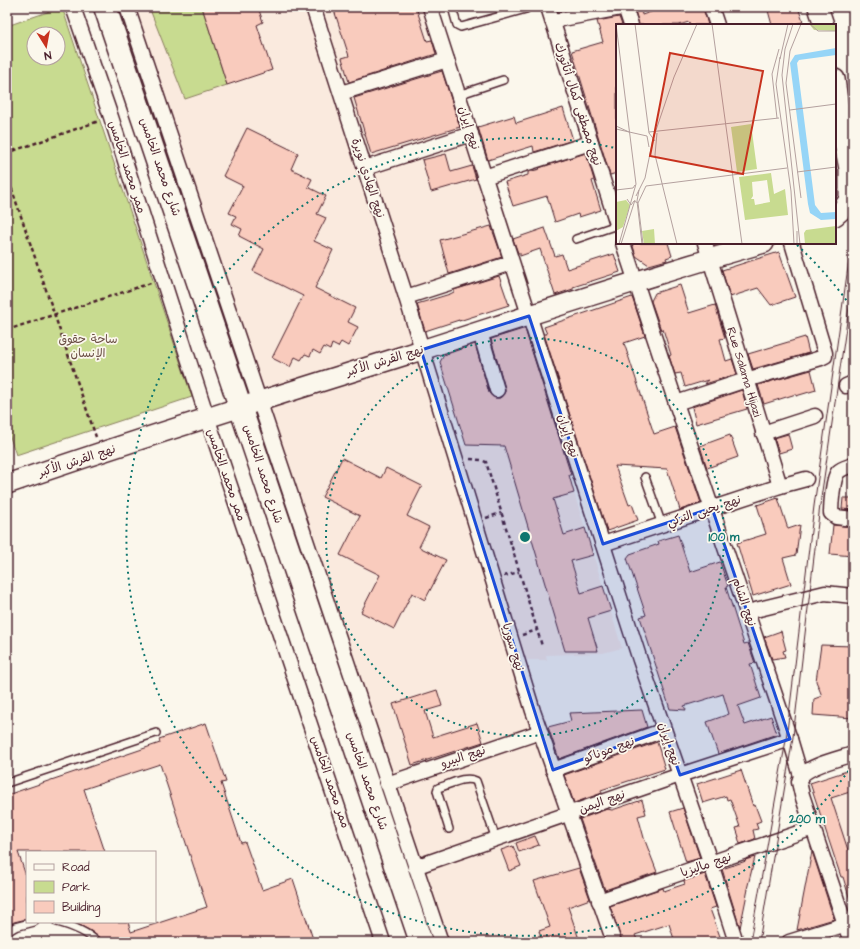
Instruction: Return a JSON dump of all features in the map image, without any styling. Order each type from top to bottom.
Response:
[{"type":"main road","name":"شارع محمد الخامس","points":[[91,7],[242,406],[406,942]]},
{"type":"main road","name":"شارع محمد الخامس","points":[[106,7],[242,406],[421,942]]},
{"type":"main road","points":[[818,7],[824,24]]},
{"type":"main road","points":[[836,84],[848,143],[850,170],[849,199],[842,210],[836,215]]},
{"type":"main road","points":[[836,220],[853,215]]},
{"type":"main road","name":"نهج القرش الأكبر","points":[[7,484],[207,417],[480,332],[636,281],[707,251],[757,244]]},
{"type":"street","name":"ممر محمد الخامس","points":[[73,7],[111,117],[207,417],[383,942]]},
{"type":"street","name":"شارع محمد الخامس","points":[[127,7],[242,406],[387,784],[441,942]]},
{"type":"street","name":"نهج الهادي نويرة","points":[[313,7],[422,350]]},
{"type":"street","name":"نهج إيران","points":[[430,7],[511,263],[640,660],[711,864],[736,942]]},
{"type":"street","name":"نهج مصطفى كمال أتاتورك","points":[[548,7],[616,221]]},
{"type":"street","points":[[552,21],[626,7],[631,24]]},
{"type":"street","points":[[711,7],[717,24]]},
{"type":"street","points":[[341,93],[447,60]]},
{"type":"street","points":[[365,168],[471,134]]},
{"type":"street","points":[[484,177],[590,143]]},
{"type":"street","points":[[623,244],[636,281]]},
{"type":"street","points":[[676,403],[825,356],[792,244]]},
{"type":"street","name":"Rue Salama Hijazi","points":[[707,251],[780,486]]},
{"type":"street","points":[[406,297],[511,263]]},
{"type":"street","name":"نهج الشام","points":[[636,281],[790,739],[801,776],[800,787],[813,828],[849,923],[851,942]]},
{"type":"street","points":[[480,332],[497,390]]},
{"type":"street","name":"نهج سوريا","points":[[422,350],[540,732],[614,942]]},
{"type":"street","points":[[763,433],[815,416]]},
{"type":"street","points":[[853,465],[842,469],[838,472],[835,478],[831,513],[836,517],[853,518]]},
{"type":"street","name":"نهج يحيى التركي","points":[[603,544],[780,486],[806,479]]},
{"type":"street","points":[[748,612],[825,593],[853,596]]},
{"type":"street","name":"نهج موناكو","points":[[553,770],[664,730]]},
{"type":"street","name":"نهج البيرو","points":[[387,784],[540,732]]},
{"type":"street","name":"نهج اليمن","points":[[415,867],[680,775],[790,739]]},
{"type":"street","points":[[801,776],[805,772],[817,766],[853,754]]},
{"type":"street","name":"نهج ماليزيا","points":[[599,902],[813,828]]},
{"type":"street","points":[[789,942],[849,923]]},
{"type":"lane","points":[[452,7],[457,25],[461,27],[526,9]]},
{"type":"lane","points":[[502,7],[504,15]]},
{"type":"lane","points":[[458,95],[503,80]]},
{"type":"lane","points":[[576,239],[616,224]]},
{"type":"lane","points":[[645,477],[662,525]]},
{"type":"lane","points":[[7,783],[156,733]]},
{"type":"lane","points":[[449,828],[437,791],[438,788],[466,779],[472,779],[476,781],[496,839]]},
{"type":"lane","points":[[7,932],[15,927],[30,923]]},
{"type":"lane","points":[[60,923],[74,927],[92,937],[97,942]]},
{"type":"path","points":[[7,153],[111,117]]},
{"type":"path","points":[[7,174],[101,453]]},
{"type":"path","points":[[7,330],[162,279]]},
{"type":"path","points":[[455,458],[481,460],[486,462],[542,646]]},
{"type":"highlighted area","points":[[529,316],[603,544],[712,508],[790,739],[680,775],[664,730],[553,770],[421,350]]},
{"type":"shaded area","points":[[135,7],[426,7],[495,223],[458,235],[471,276],[400,299],[446,449],[466,445],[487,445],[569,457],[567,470],[622,648],[603,653],[546,655],[547,660],[525,660],[546,728],[532,727],[559,812],[599,911],[609,942],[447,942]]},
{"type":"shaded area","points":[[836,162],[840,200],[836,202]]},
{"type":"shaded area","points":[[853,769],[853,873],[841,877],[810,783]]},
{"type":"green space","name":"ساحة حقوق الإنسان","points":[[62,7],[192,397],[16,455],[7,428],[7,26]]},
{"type":"green space","points":[[149,7],[202,7],[227,85],[185,99]]},
{"type":"building","points":[[202,7],[258,7],[263,22],[257,25],[272,70],[227,85]]},
{"type":"building","points":[[333,7],[416,7],[427,41],[432,40],[436,54],[349,82],[342,58],[349,56]]},
{"type":"building","points":[[634,7],[641,7],[642,15],[665,7],[703,7],[708,24],[690,24],[689,22],[682,24],[639,24]]},
{"type":"building","points":[[767,7],[798,7],[803,22],[794,24],[772,24]]},
{"type":"building","points":[[619,17],[622,24],[616,24],[616,173],[610,175],[572,51],[603,42],[597,21]]},
{"type":"building","points":[[442,71],[460,127],[371,154],[354,98]]},
{"type":"building","points":[[563,108],[573,140],[534,152],[533,146],[488,160],[478,127],[514,116],[516,123]]},
{"type":"building","points":[[247,128],[298,153],[291,169],[312,179],[308,187],[326,196],[317,214],[326,218],[314,241],[333,250],[315,288],[355,308],[348,322],[358,327],[348,346],[341,342],[338,347],[332,344],[330,350],[324,347],[320,354],[313,350],[310,356],[305,354],[301,360],[295,357],[290,367],[272,358],[303,296],[253,271],[264,249],[239,236],[242,229],[232,224],[236,216],[229,213],[243,186],[223,176]]},
{"type":"building","points":[[586,153],[594,180],[592,181],[601,210],[579,217],[578,214],[555,222],[547,196],[513,206],[505,182],[528,175],[528,172],[540,169],[539,168]]},
{"type":"building","points":[[446,154],[451,172],[472,166],[476,179],[431,192],[422,160]]},
{"type":"building","points":[[491,226],[502,257],[449,274],[440,240]]},
{"type":"building","points":[[545,228],[555,256],[562,254],[567,269],[614,254],[620,272],[573,287],[573,289],[555,295],[540,249],[520,256],[513,239]]},
{"type":"building","points":[[632,244],[668,244],[672,256],[666,258],[667,260],[649,265],[636,256]]},
{"type":"building","points":[[779,252],[795,297],[771,305],[758,288],[730,297],[722,270]]},
{"type":"building","points":[[499,276],[509,305],[425,331],[417,304],[450,294],[454,292],[454,290]]},
{"type":"building","points":[[680,285],[689,313],[715,305],[725,338],[720,339],[726,361],[732,359],[737,374],[705,384],[708,380],[685,387],[681,373],[675,374],[663,329],[661,330],[651,301],[655,293]]},
{"type":"building","points":[[632,297],[645,336],[624,343],[654,434],[675,427],[701,503],[680,510],[667,469],[615,466],[629,505],[632,504],[638,520],[607,531],[544,334],[547,334],[544,327]]},
{"type":"building","points":[[525,329],[571,475],[569,475],[574,493],[553,499],[564,535],[585,528],[593,555],[571,561],[581,593],[603,586],[611,611],[588,618],[598,651],[565,651],[504,446],[466,445],[440,362],[444,355],[475,344],[489,393],[495,398],[500,398],[505,392],[505,388],[491,339]]},
{"type":"building","points":[[805,337],[809,353],[753,369],[748,354]]},
{"type":"building","points":[[811,370],[816,390],[796,396],[796,394],[764,404],[758,385]]},
{"type":"building","points":[[742,390],[747,409],[696,424],[692,407]]},
{"type":"building","points":[[788,434],[792,449],[779,453],[774,438]]},
{"type":"building","points":[[730,435],[738,457],[707,468],[700,446]]},
{"type":"building","points":[[342,458],[381,478],[386,468],[422,486],[407,516],[429,527],[419,547],[446,560],[425,600],[412,593],[394,629],[361,612],[380,575],[340,555],[360,516],[322,497]]},
{"type":"building","points":[[778,498],[788,529],[800,525],[796,555],[783,558],[791,584],[753,596],[737,543],[766,534],[757,505]]},
{"type":"building","points":[[843,498],[853,498],[853,510],[842,509]]},
{"type":"building","points":[[833,525],[853,527],[853,556],[830,554]]},
{"type":"building","points":[[678,535],[690,572],[720,562],[728,586],[726,587],[744,644],[748,643],[755,663],[750,664],[761,698],[738,706],[745,725],[771,716],[777,734],[718,754],[707,722],[729,714],[723,694],[684,706],[686,710],[670,709],[640,617],[646,615],[627,558],[630,554],[659,544],[658,541]]},
{"type":"building","points":[[781,631],[786,650],[783,651],[785,657],[772,659],[764,637]]},
{"type":"building","points":[[821,645],[853,646],[853,718],[813,715],[814,699],[822,696],[816,681]]},
{"type":"building","points":[[437,690],[442,706],[425,711],[433,737],[477,723],[483,742],[412,765],[393,704]]},
{"type":"building","points":[[642,710],[647,727],[559,759],[548,727],[571,721],[569,713]]},
{"type":"building","points":[[206,723],[226,782],[221,783],[241,843],[245,842],[262,890],[293,879],[314,942],[102,942],[100,938],[91,931],[76,923],[128,923],[131,932],[207,907],[160,764],[84,789],[105,851],[18,852],[26,876],[26,919],[14,922],[7,926],[7,795],[160,743],[159,739]]},
{"type":"building","points":[[657,742],[665,769],[601,790],[602,793],[574,803],[564,775]]},
{"type":"building","points":[[853,769],[853,791],[831,798],[848,850],[853,848],[853,899],[850,900],[810,783]]},
{"type":"building","points":[[741,770],[753,806],[755,805],[761,821],[756,823],[758,829],[753,830],[755,839],[740,844],[736,828],[740,827],[730,799],[727,800],[726,796],[703,803],[697,784]]},
{"type":"building","points":[[642,800],[646,814],[638,816],[644,838],[657,872],[605,890],[580,819],[607,809],[612,810]]},
{"type":"building","points":[[683,808],[700,858],[686,862],[670,812]]},
{"type":"building","points":[[535,836],[539,845],[519,852],[516,843]]},
{"type":"building","points":[[513,846],[521,866],[509,871],[501,850]]},
{"type":"building","points":[[812,851],[834,919],[797,930]]},
{"type":"building","points":[[755,857],[747,889],[740,928],[722,869]]},
{"type":"building","points":[[579,868],[590,899],[568,907],[580,942],[542,942],[539,931],[550,927],[534,881]]},
{"type":"building","points":[[705,874],[716,907],[710,909],[722,942],[675,942],[669,924],[635,935],[638,942],[622,942],[610,906],[663,888],[664,891],[685,884],[684,881]]},
{"type":"tram line","points":[[750,942],[786,740],[814,506],[853,232]]},
{"type":"tram line","points":[[759,942],[793,737],[820,505],[853,280]]}]
